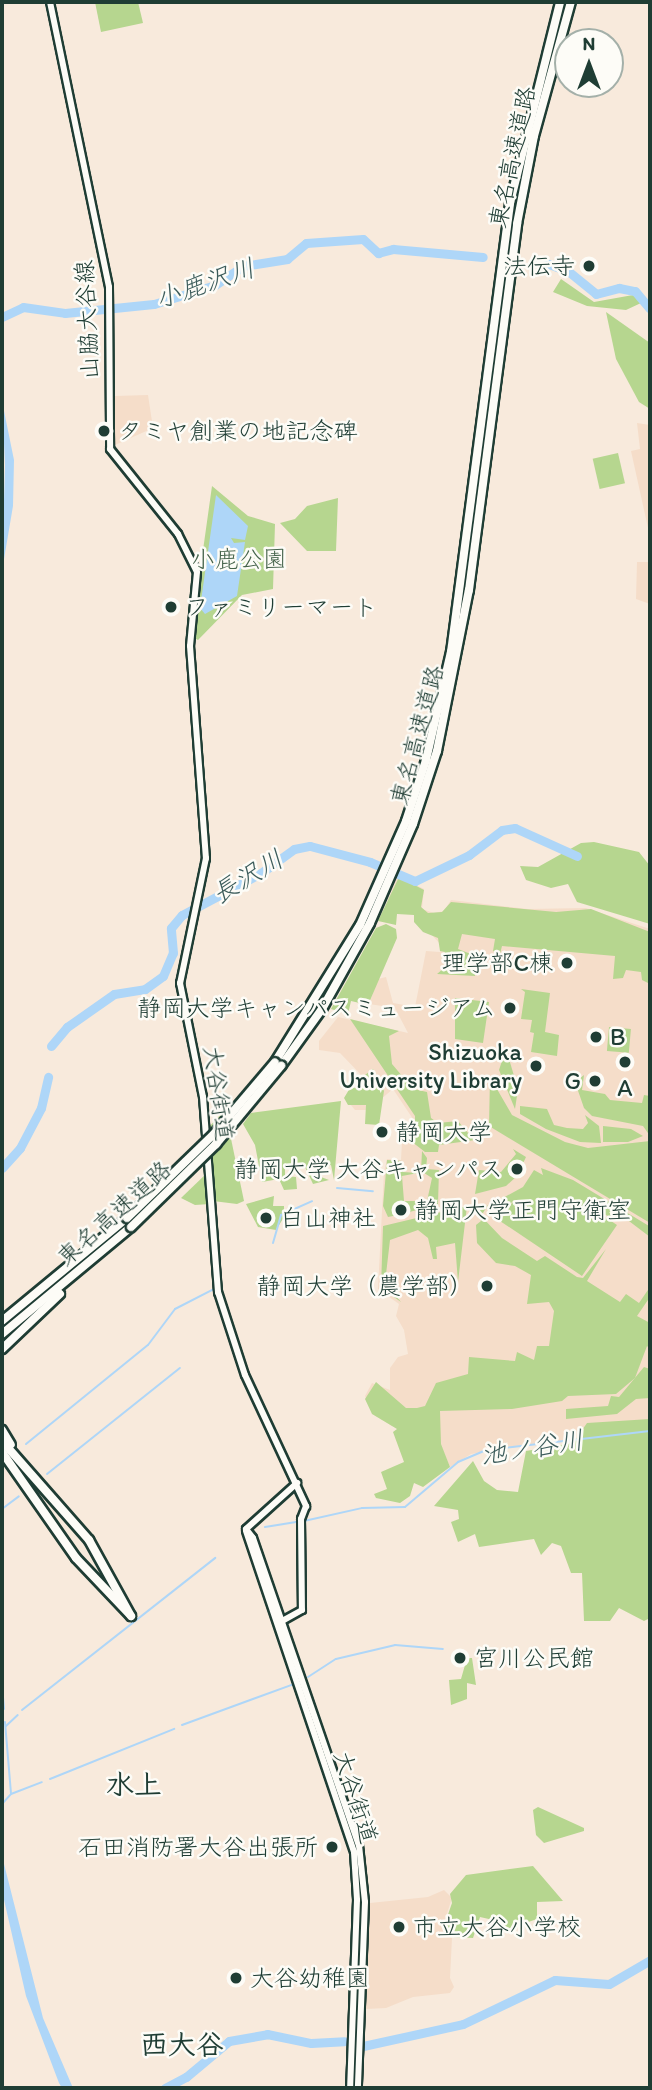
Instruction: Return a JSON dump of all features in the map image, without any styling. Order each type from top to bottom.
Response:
[{"type":"highway","name":"東名高速道路","points":[[409,822],[451,652],[506,225],[527,125],[560,2]]},
{"type":"highway","name":"東名高速道路","points":[[2,1334],[131,1227],[202,1158],[278,1064],[350,962],[388,875],[409,822],[454,681],[517,224],[534,136],[571,2]]},
{"type":"highway","name":"東名高速道路","points":[[2,1321],[127,1218],[214,1134],[278,1064]]},
{"type":"highway","points":[[2,1349],[110,1245]]},
{"type":"highway","points":[[2,1315],[90,1249]]},
{"type":"highway","points":[[2,1430],[24,1476]]},
{"type":"highway","points":[[2,1441],[24,1476],[76,1558],[131,1616],[89,1540],[24,1476],[2,1452]]},
{"type":"highway","points":[[2,1459],[24,1476]]},
{"type":"main road","name":"山脇大谷線","points":[[50,2],[103,248],[110,309],[110,449],[178,534],[197,572]]},
{"type":"main road","name":"大谷街道","points":[[197,572],[190,646],[206,858],[180,974],[204,1097],[217,1285],[246,1375],[306,1506],[301,1522],[302,1610],[282,1621]]},
{"type":"main road","points":[[246,1529],[297,1483]]},
{"type":"main road","name":"大谷街道","points":[[246,1529],[282,1621],[362,1856],[365,1902],[358,2088]]},
{"type":"main road","name":"大谷街道","points":[[246,1529],[354,1852],[357,1900],[350,2088]]},
{"type":"shaded area","points":[[148,395],[153,428],[115,445],[115,396]]},
{"type":"shaded area","points":[[637,423],[650,425],[650,537],[631,451],[640,449]]},
{"type":"shaded area","points":[[637,562],[650,562],[650,604],[636,599]]},
{"type":"shaded area","name":"静岡大学 大谷キャンパス","points":[[398,876],[424,889],[422,909],[434,913],[444,911],[451,900],[528,909],[586,908],[650,929],[650,1430],[507,1447],[471,1454],[450,1467],[432,1424],[392,1426],[372,1412],[365,1396],[372,1383],[390,1390],[390,1368],[398,1357],[408,1354],[404,1330],[396,1316],[399,1304],[378,1289],[384,1172],[387,1159],[401,1160],[403,1124],[413,1119],[393,1089],[368,1110],[355,1110],[346,1099],[367,1081],[340,1053],[319,1050],[319,1041],[338,1017],[408,1033],[395,1008],[369,1004],[378,979],[386,977],[393,1003],[415,1007],[426,951],[440,952],[441,945],[413,914],[388,899]]},
{"type":"shaded area","points":[[444,1890],[452,1898],[442,1929],[452,1938],[450,1978],[454,1987],[450,1993],[413,1997],[386,2008],[366,2009],[370,1903],[428,1897]]},
{"type":"green space","points":[[95,2],[138,2],[143,23],[101,32]]},
{"type":"green space","points":[[561,279],[594,302],[633,295],[641,303],[626,310],[587,306],[553,292]]},
{"type":"green space","points":[[606,312],[650,343],[650,409],[639,402],[616,359]]},
{"type":"green space","points":[[618,453],[625,483],[600,489],[593,459]]},
{"type":"green space","name":"小鹿公園","points":[[212,486],[248,516],[275,524],[273,589],[242,595],[198,640],[193,637],[197,593]]},
{"type":"green space","points":[[338,498],[336,551],[307,551],[280,523],[295,519],[307,506]]},
{"type":"green space","points":[[594,842],[639,852],[650,866],[650,924],[577,902],[568,884],[551,888],[526,880],[520,866],[538,867],[581,843]]},
{"type":"green space","points":[[399,877],[424,890],[421,907],[428,913],[442,912],[451,902],[556,912],[591,909],[650,932],[650,984],[642,980],[641,972],[626,970],[623,978],[613,979],[615,956],[502,946],[500,954],[493,951],[495,939],[462,934],[458,949],[476,956],[475,976],[437,974],[444,968],[445,952],[440,951],[438,938],[423,932],[414,922],[414,915],[397,914],[396,925],[378,921]]},
{"type":"green space","points":[[386,924],[396,929],[397,938],[368,1005],[351,1001],[348,1014],[331,1009],[376,928]]},
{"type":"green space","points":[[521,989],[550,993],[545,1032],[559,1035],[557,1056],[531,1052],[534,1033],[530,1032],[532,1020],[521,1019],[525,992]]},
{"type":"green space","points":[[455,998],[489,1002],[483,1043],[455,1039]]},
{"type":"green space","points":[[350,1019],[399,1031],[389,1036],[392,1064],[403,1077],[412,1078],[409,1088],[427,1092],[431,1118],[438,1123],[458,1121],[468,1133],[476,1131],[475,1140],[439,1145],[438,1152],[425,1152],[407,1138],[405,1126],[415,1120],[415,1116]]},
{"type":"green space","points":[[609,1027],[631,1029],[629,1053],[607,1051]]},
{"type":"green space","points":[[503,1058],[509,1059],[518,1089],[515,1109],[499,1070]]},
{"type":"green space","points":[[373,1069],[384,1091],[379,1125],[365,1124],[366,1105],[348,1105],[344,1098],[350,1088],[370,1087],[372,1081],[365,1075]]},
{"type":"green space","points":[[584,1075],[582,1090],[605,1094],[610,1100],[642,1103],[644,1095],[650,1096],[650,1136],[643,1126],[592,1116],[584,1108],[575,1082]]},
{"type":"green space","points":[[490,1077],[512,1115],[565,1142],[588,1148],[650,1141],[650,1223],[489,1126]]},
{"type":"green space","points":[[341,1101],[334,1180],[331,1165],[319,1168],[321,1177],[329,1180],[313,1184],[305,1167],[293,1164],[285,1168],[285,1176],[296,1177],[297,1189],[284,1190],[279,1179],[262,1182],[255,1145],[243,1124],[251,1113]]},
{"type":"green space","points":[[520,1106],[547,1109],[554,1125],[567,1128],[583,1129],[588,1123],[585,1115],[599,1126],[601,1143],[580,1142],[546,1129],[520,1114]]},
{"type":"green space","points":[[225,1110],[244,1201],[237,1204],[213,1201],[208,1128]]},
{"type":"green space","points":[[603,1126],[631,1129],[643,1136],[628,1142],[603,1142]]},
{"type":"green space","points":[[513,1149],[526,1157],[517,1176],[506,1186],[475,1194],[479,1170],[501,1172],[516,1154]]},
{"type":"green space","points":[[422,1151],[427,1158],[426,1169],[439,1170],[438,1204],[406,1213],[402,1204],[396,1207],[398,1215],[388,1217],[383,1206],[387,1160],[402,1161],[403,1172],[418,1173],[402,1176],[404,1201],[427,1201],[432,1178],[421,1171]]},
{"type":"green space","points":[[541,1168],[573,1180],[649,1226],[650,1237],[625,1218],[617,1221],[584,1203],[617,1225],[582,1276],[500,1221],[514,1200],[505,1209],[490,1205],[523,1187],[534,1170],[543,1175]]},
{"type":"green space","points":[[207,1173],[210,1204],[195,1205],[181,1198]]},
{"type":"green space","points":[[274,1196],[273,1206],[284,1206],[284,1217],[276,1230],[258,1227],[246,1204]]},
{"type":"green space","points":[[488,1205],[481,1216],[502,1238],[537,1261],[545,1256],[577,1277],[583,1278],[606,1249],[587,1281],[620,1302],[626,1294],[639,1303],[650,1287],[650,1297],[637,1316],[650,1323],[650,1349],[647,1346],[635,1378],[616,1394],[568,1396],[562,1401],[512,1409],[440,1411],[441,1444],[450,1467],[423,1487],[414,1483],[410,1496],[400,1503],[376,1498],[374,1494],[387,1489],[381,1472],[404,1462],[393,1432],[397,1429],[372,1414],[365,1399],[376,1382],[406,1408],[417,1408],[425,1406],[436,1383],[468,1374],[469,1357],[515,1361],[517,1352],[534,1360],[537,1346],[549,1346],[554,1311],[549,1302],[527,1304],[531,1275],[515,1266],[496,1263],[477,1243],[476,1225],[481,1221],[480,1209]]},
{"type":"green space","points":[[467,1206],[458,1282],[455,1243],[436,1247],[437,1259],[433,1259],[428,1238],[418,1230],[390,1240],[385,1283],[401,1302],[381,1288],[383,1226]]},
{"type":"green space","points":[[644,1367],[650,1369],[650,1398],[636,1399],[617,1414],[566,1419],[566,1409],[608,1406],[611,1396],[619,1397]]},
{"type":"green space","points":[[650,1419],[650,1618],[644,1621],[619,1608],[610,1621],[584,1621],[582,1573],[571,1573],[561,1546],[552,1543],[541,1555],[534,1539],[479,1547],[475,1534],[458,1542],[451,1522],[459,1519],[458,1510],[434,1506],[473,1461],[484,1481],[497,1490],[518,1492],[526,1451],[573,1443],[587,1423]]},
{"type":"green space","points":[[467,1658],[472,1658],[476,1685],[467,1683],[467,1699],[451,1705],[449,1680],[461,1679]]},
{"type":"green space","points":[[538,1807],[584,1828],[584,1831],[544,1843],[536,1835],[533,1810]]},
{"type":"green space","points":[[533,1866],[563,1901],[537,1902],[537,1919],[503,1930],[502,1922],[480,1917],[473,1938],[453,1937],[443,1929],[452,1903],[450,1894],[466,1875]]},
{"type":"water","points":[[2,401],[14,460],[13,506],[2,571],[5,465]]},
{"type":"water","points":[[216,495],[248,526],[245,540],[231,538],[234,543],[245,542],[237,596],[205,614],[200,608]]},
{"type":"water","points":[[2,1856],[43,2018],[73,2088],[62,2088],[59,2083],[26,1996],[2,1891]]},
{"type":"waterway","name":"小鹿沢川","points":[[2,317],[23,307],[65,313],[154,304],[215,285],[243,266],[287,259],[306,243],[363,239],[378,253],[393,249],[483,257]]},
{"type":"waterway","name":"小鹿沢川","points":[[535,259],[568,271],[596,294],[619,288],[635,291],[650,309]]},
{"type":"waterway","name":"長沢川","points":[[51,1046],[67,1027],[114,994],[145,989],[163,976],[173,953],[171,928],[182,915],[261,873],[294,849],[310,846],[370,862],[415,881],[469,855],[502,830],[515,828],[577,856]]},
{"type":"waterway","name":"長沢川","points":[[2,1168],[20,1148],[41,1108],[48,1077]]},
{"type":"waterway","points":[[337,1188],[373,1191]]},
{"type":"waterway","points":[[273,1243],[281,1215],[312,1201]]},
{"type":"waterway","points":[[26,1444],[148,1345],[175,1309],[214,1289]]},
{"type":"waterway","points":[[47,1474],[180,1368]]},
{"type":"waterway","name":"池ノ谷川","points":[[304,1521],[362,1508],[405,1507],[458,1462],[486,1450],[650,1431]]},
{"type":"waterway","points":[[2,1509],[19,1496]]},
{"type":"waterway","name":"池ノ谷川","points":[[265,1527],[298,1522]]},
{"type":"waterway","name":"池ノ谷川","points":[[22,1710],[215,1558]]},
{"type":"waterway","points":[[308,1677],[336,1659],[395,1645],[443,1649]]},
{"type":"waterway","points":[[2,1668],[3,1685]]},
{"type":"waterway","points":[[182,1725],[294,1684]]},
{"type":"waterway","points":[[3,1697],[4,1709]]},
{"type":"waterway","name":"池ノ谷川","points":[[6,1726],[18,1715]]},
{"type":"waterway","name":"池ノ谷川","points":[[5,1722],[11,1794]]},
{"type":"waterway","points":[[50,1779],[174,1729]]},
{"type":"waterway","points":[[2,1804],[11,1794],[42,1782]]},
{"type":"waterway","points":[[363,2046],[463,2024],[555,1980],[609,1984],[650,1960]]},
{"type":"waterway","points":[[165,2088],[186,2077],[229,2041],[267,2034],[311,2043],[344,2041]]},
{"type":"place","name":"法伝寺","points":[[589,266]]},
{"type":"place","name":"タミヤ創業の地記念碑","points":[[104,431]]},
{"type":"place","name":"ファミリーマート","points":[[171,607]]},
{"type":"place","name":"理学部C棟","points":[[567,963]]},
{"type":"place","name":"静岡大学キャンパスミュージアム","points":[[510,1008]]},
{"type":"place","name":"B","points":[[596,1037]]},
{"type":"place","name":"A","points":[[625,1062]]},
{"type":"place","name":"Shizuoka University Library","points":[[536,1066]]},
{"type":"place","name":"G","points":[[595,1081]]},
{"type":"place","name":"静岡大学","points":[[382,1132]]},
{"type":"place","name":"静岡大学 大谷キャンパス","points":[[517,1169]]},
{"type":"place","name":"静岡大学正門守衛室","points":[[401,1210]]},
{"type":"place","name":"白山神社","points":[[266,1218]]},
{"type":"place","name":"静岡大学（農学部）","points":[[487,1286]]},
{"type":"place","name":"宮川公民館","points":[[460,1658]]},
{"type":"place","name":"石田消防署大谷出張所","points":[[332,1847]]},
{"type":"place","name":"市立大谷小学校","points":[[399,1927]]},
{"type":"place","name":"大谷幼稚園","points":[[236,1978]]},
{"type":"district","name":"水上","points":[[134,1784]]},
{"type":"district","name":"西大谷","points":[[182,2044]]}]
